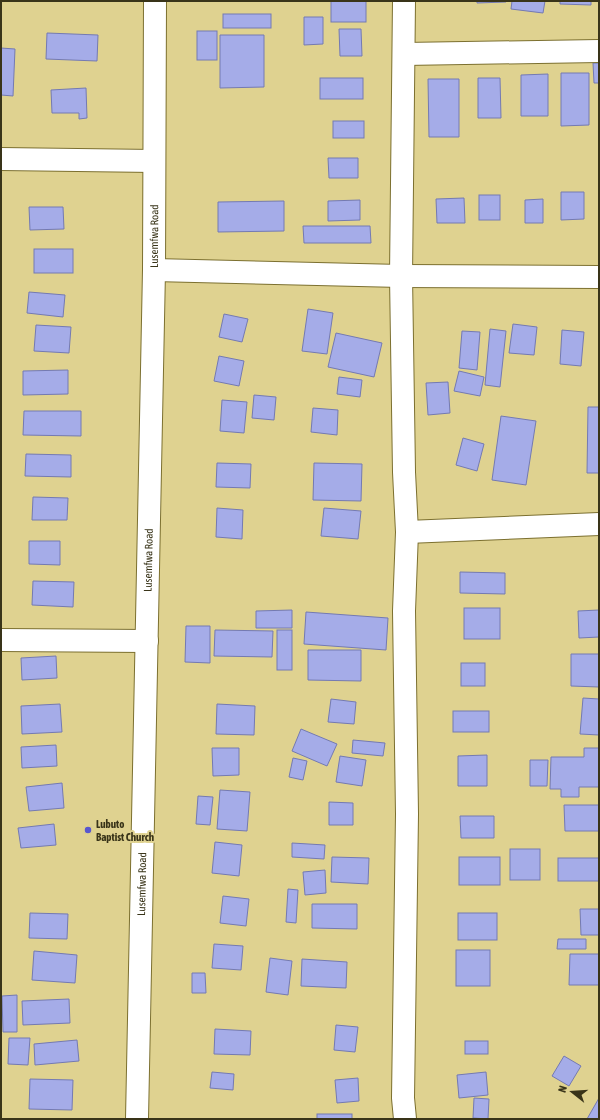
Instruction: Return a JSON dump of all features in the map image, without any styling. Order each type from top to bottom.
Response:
[{"type":"street","name":"Lusemfwa Road","points":[[137,1119],[154,270],[155,1]]},
{"type":"street","points":[[404,1],[401,276],[404,472],[407,532],[404,610],[407,814],[403,1083],[405,1119]]},
{"type":"street","points":[[404,54],[599,51]]},
{"type":"street","points":[[1,159],[154,161]]},
{"type":"street","points":[[154,270],[401,276],[599,277]]},
{"type":"street","points":[[407,532],[599,524]]},
{"type":"street","points":[[1,640],[147,641]]},
{"type":"building","points":[[331,1],[366,1],[366,22],[331,22]]},
{"type":"building","points":[[477,1],[506,1],[506,2],[477,3]]},
{"type":"building","points":[[512,1],[545,1],[543,13],[511,9]]},
{"type":"building","points":[[560,1],[591,1],[591,5],[560,4]]},
{"type":"building","points":[[223,14],[271,14],[271,28],[223,28]]},
{"type":"building","points":[[304,17],[323,17],[323,44],[304,45]]},
{"type":"building","points":[[339,29],[361,29],[362,56],[340,56]]},
{"type":"building","points":[[197,31],[217,31],[217,60],[197,60]]},
{"type":"building","points":[[47,33],[98,35],[97,61],[46,59]]},
{"type":"building","points":[[220,35],[264,35],[264,87],[220,88]]},
{"type":"building","points":[[1,48],[15,49],[13,96],[1,95]]},
{"type":"building","points":[[593,63],[599,63],[599,83],[594,83]]},
{"type":"building","points":[[561,73],[589,73],[589,125],[561,126]]},
{"type":"building","points":[[548,74],[548,116],[521,116],[521,75]]},
{"type":"building","points":[[320,78],[363,78],[363,99],[320,99]]},
{"type":"building","points":[[478,78],[500,78],[501,118],[478,118]]},
{"type":"building","points":[[428,79],[459,79],[459,137],[429,137]]},
{"type":"building","points":[[86,88],[87,118],[79,119],[79,113],[52,113],[51,90]]},
{"type":"building","points":[[333,121],[364,121],[364,138],[333,138]]},
{"type":"building","points":[[328,158],[358,158],[358,178],[329,178]]},
{"type":"building","points":[[561,192],[584,192],[584,219],[561,220]]},
{"type":"building","points":[[479,195],[500,195],[500,220],[479,220]]},
{"type":"building","points":[[464,198],[465,223],[437,223],[436,199]]},
{"type":"building","points":[[543,199],[543,223],[525,223],[525,200]]},
{"type":"building","points":[[360,200],[360,220],[328,221],[328,201]]},
{"type":"building","points":[[284,201],[284,231],[218,232],[218,202]]},
{"type":"building","points":[[29,207],[63,207],[64,229],[30,230]]},
{"type":"building","points":[[303,226],[370,226],[371,243],[304,243]]},
{"type":"building","points":[[34,249],[73,249],[73,273],[34,273]]},
{"type":"building","points":[[29,292],[65,295],[63,317],[27,313]]},
{"type":"building","points":[[308,309],[333,313],[327,354],[302,351]]},
{"type":"building","points":[[224,314],[248,319],[242,342],[219,337]]},
{"type":"building","points":[[513,324],[537,327],[534,355],[509,353]]},
{"type":"building","points":[[36,325],[71,327],[69,353],[34,351]]},
{"type":"building","points":[[490,329],[506,331],[500,387],[485,385]]},
{"type":"building","points":[[562,330],[584,332],[581,366],[560,364]]},
{"type":"building","points":[[462,331],[480,332],[477,370],[459,368]]},
{"type":"building","points":[[336,333],[382,343],[374,377],[328,367]]},
{"type":"building","points":[[219,356],[244,361],[239,386],[214,381]]},
{"type":"building","points":[[68,370],[68,394],[23,395],[23,371]]},
{"type":"building","points":[[459,371],[484,377],[480,396],[454,391]]},
{"type":"building","points":[[339,377],[362,380],[360,397],[337,394]]},
{"type":"building","points":[[448,382],[450,413],[428,415],[426,383]]},
{"type":"building","points":[[254,395],[276,397],[274,420],[252,418]]},
{"type":"building","points":[[222,400],[247,402],[244,433],[220,431]]},
{"type":"building","points":[[588,407],[599,407],[599,473],[587,473]]},
{"type":"building","points":[[313,408],[338,410],[337,435],[311,432]]},
{"type":"building","points":[[24,411],[81,411],[81,436],[23,435]]},
{"type":"building","points":[[501,416],[536,421],[526,485],[492,480]]},
{"type":"building","points":[[463,438],[484,444],[477,471],[456,465]]},
{"type":"building","points":[[26,454],[71,455],[71,477],[25,476]]},
{"type":"building","points":[[217,463],[251,464],[250,488],[216,487]]},
{"type":"building","points":[[314,463],[362,464],[361,501],[313,500]]},
{"type":"building","points":[[33,497],[68,498],[67,520],[32,520]]},
{"type":"building","points":[[217,508],[243,510],[242,539],[216,537]]},
{"type":"building","points":[[324,508],[361,511],[358,539],[321,536]]},
{"type":"building","points":[[29,541],[60,541],[60,565],[29,564]]},
{"type":"building","points":[[460,572],[505,573],[505,594],[460,593]]},
{"type":"building","points":[[33,581],[74,582],[73,607],[32,605]]},
{"type":"building","points":[[464,608],[500,608],[500,639],[464,639]]},
{"type":"building","points":[[292,610],[292,628],[256,628],[256,611]]},
{"type":"building","points":[[599,610],[599,637],[579,638],[578,611]]},
{"type":"building","points":[[306,612],[388,618],[386,650],[304,644]]},
{"type":"building","points":[[186,626],[210,626],[210,663],[185,662]]},
{"type":"building","points":[[215,630],[273,631],[272,657],[214,656]]},
{"type":"building","points":[[277,630],[292,630],[292,670],[277,670]]},
{"type":"building","points":[[308,650],[361,650],[361,681],[308,680]]},
{"type":"building","points":[[571,654],[599,654],[599,687],[571,686]]},
{"type":"building","points":[[56,656],[57,678],[22,680],[21,658]]},
{"type":"building","points":[[461,663],[485,663],[485,686],[461,686]]},
{"type":"building","points":[[583,698],[599,699],[599,735],[580,734]]},
{"type":"building","points":[[331,699],[356,702],[354,724],[328,722]]},
{"type":"building","points":[[60,704],[62,732],[22,734],[21,706]]},
{"type":"building","points":[[217,704],[255,706],[254,735],[216,734]]},
{"type":"building","points":[[453,711],[489,711],[489,732],[453,732]]},
{"type":"building","points":[[301,729],[337,744],[327,766],[292,751]]},
{"type":"building","points":[[353,740],[385,743],[383,756],[352,753]]},
{"type":"building","points":[[56,745],[57,766],[22,768],[21,747]]},
{"type":"building","points":[[212,748],[239,748],[239,775],[213,776]]},
{"type":"building","points":[[584,748],[599,748],[599,787],[579,787],[579,797],[561,797],[561,789],[550,789],[551,757],[584,757]]},
{"type":"building","points":[[487,755],[487,786],[458,786],[458,756]]},
{"type":"building","points":[[340,756],[366,760],[362,786],[336,782]]},
{"type":"building","points":[[293,758],[307,761],[303,780],[289,777]]},
{"type":"building","points":[[530,760],[548,760],[547,786],[530,786]]},
{"type":"building","points":[[62,783],[64,808],[29,811],[26,787]]},
{"type":"building","points":[[220,790],[250,792],[247,831],[217,829]]},
{"type":"building","points":[[198,796],[213,797],[210,825],[196,824]]},
{"type":"building","points":[[329,802],[353,803],[353,825],[329,825]]},
{"type":"building","points":[[564,805],[599,805],[599,831],[565,831]]},
{"type":"building","points":[[460,816],[494,816],[494,838],[461,838]]},
{"type":"building","points":[[54,824],[56,845],[21,848],[18,828]]},
{"type":"building","points":[[215,842],[242,845],[239,876],[212,873]]},
{"type":"building","points":[[292,843],[325,845],[324,859],[292,857]]},
{"type":"building","points":[[510,849],[540,849],[540,880],[510,880]]},
{"type":"building","points":[[332,857],[369,858],[368,884],[331,882]]},
{"type":"building","points":[[459,857],[500,857],[500,885],[459,885]]},
{"type":"building","points":[[558,858],[599,858],[599,881],[558,881]]},
{"type":"building","points":[[325,870],[326,893],[305,895],[303,872]]},
{"type":"building","points":[[288,889],[298,890],[296,923],[286,922]]},
{"type":"building","points":[[223,896],[249,899],[246,926],[220,923]]},
{"type":"building","points":[[312,904],[357,904],[357,929],[312,928]]},
{"type":"building","points":[[580,909],[599,909],[599,935],[581,935]]},
{"type":"building","points":[[30,913],[68,914],[67,939],[29,938]]},
{"type":"building","points":[[458,913],[497,913],[497,940],[458,940]]},
{"type":"building","points":[[558,939],[586,939],[586,949],[557,949]]},
{"type":"building","points":[[214,944],[243,946],[241,970],[212,968]]},
{"type":"building","points":[[456,950],[490,950],[490,986],[456,986]]},
{"type":"building","points":[[34,951],[77,955],[75,983],[32,980]]},
{"type":"building","points":[[570,954],[599,954],[599,985],[569,985]]},
{"type":"building","points":[[270,958],[292,961],[288,995],[266,992]]},
{"type":"building","points":[[302,959],[347,962],[346,988],[301,986]]},
{"type":"building","points":[[192,973],[205,973],[206,993],[192,993]]},
{"type":"building","points":[[17,995],[17,1032],[3,1032],[2,996]]},
{"type":"building","points":[[69,999],[70,1023],[23,1025],[22,1001]]},
{"type":"building","points":[[336,1025],[358,1027],[355,1052],[334,1050]]},
{"type":"building","points":[[215,1029],[251,1031],[250,1055],[214,1054]]},
{"type":"building","points":[[9,1038],[30,1038],[28,1065],[8,1064]]},
{"type":"building","points":[[77,1040],[79,1061],[35,1065],[34,1044]]},
{"type":"building","points":[[465,1041],[488,1041],[488,1054],[465,1054]]},
{"type":"building","points":[[564,1056],[581,1066],[569,1086],[552,1076]]},
{"type":"building","points":[[212,1072],[234,1074],[233,1090],[210,1088]]},
{"type":"building","points":[[486,1072],[488,1095],[459,1098],[457,1075]]},
{"type":"building","points":[[358,1078],[359,1101],[337,1103],[335,1080]]},
{"type":"building","points":[[30,1079],[73,1080],[72,1110],[29,1109]]},
{"type":"building","points":[[474,1098],[489,1099],[488,1119],[473,1118]]},
{"type":"building","points":[[599,1098],[599,1119],[587,1119]]},
{"type":"building","points":[[317,1114],[352,1114],[352,1119],[317,1119]]},
{"type":"place","name":"Lubuto Baptist Church","points":[[88,830]]}]
